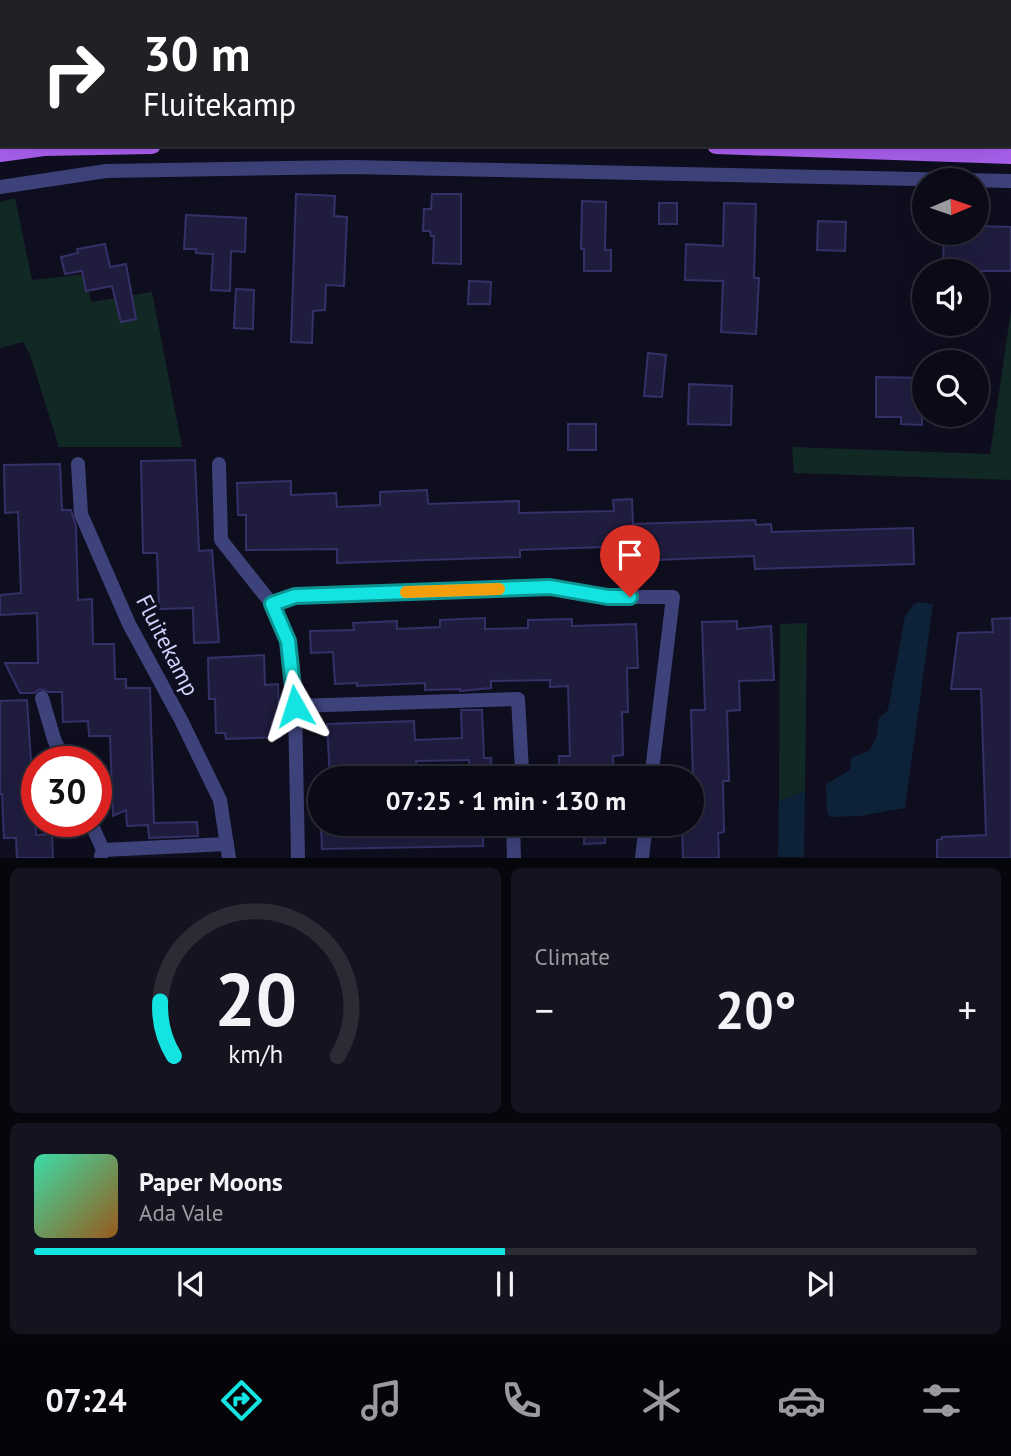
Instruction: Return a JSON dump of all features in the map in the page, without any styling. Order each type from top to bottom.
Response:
[{"type":"main road","points":[[0,153],[44,147]]},
{"type":"main road","points":[[775,147],[1011,155]]},
{"type":"street","points":[[0,187],[106,171],[351,167],[1011,181]]},
{"type":"street","name":"Fluitekamp","points":[[78,464],[81,514],[129,624],[220,800],[228,851],[102,854],[96,837]]},
{"type":"street","points":[[219,464],[220,540],[272,604],[288,641],[295,706],[298,858]]},
{"type":"street","points":[[272,604],[295,596],[550,587],[608,597],[673,597],[653,766]]},
{"type":"street","points":[[42,698],[57,746]]},
{"type":"street","points":[[295,706],[518,699],[522,766]]},
{"type":"street","points":[[513,836],[514,858]]},
{"type":"street","points":[[642,858],[645,836]]},
{"type":"green space","points":[[15,198],[32,280],[86,274],[91,302],[152,292],[182,447],[59,447],[30,355],[23,342],[0,348],[0,202]]},
{"type":"green space","points":[[1011,311],[1011,480],[794,473],[792,447],[990,454]]},
{"type":"green space","points":[[807,623],[805,791],[779,801],[780,624]]},
{"type":"water","points":[[914,604],[933,604],[905,808],[859,816],[830,817],[827,813],[826,784],[850,770],[851,758],[869,751],[876,738],[879,718],[888,710],[905,616]]},
{"type":"water","points":[[805,791],[804,857],[778,857],[779,801]]},
{"type":"building","points":[[296,194],[335,196],[334,216],[347,217],[344,286],[326,285],[325,310],[313,311],[312,343],[291,342]]},
{"type":"building","points":[[432,194],[461,194],[461,264],[433,263],[434,236],[431,236],[430,231],[423,231],[424,209],[431,209]]},
{"type":"building","points":[[582,201],[606,202],[605,250],[611,250],[611,271],[584,271],[584,249],[581,249]]},
{"type":"building","points":[[659,203],[677,203],[677,224],[659,224]]},
{"type":"building","points":[[724,203],[756,204],[754,278],[759,278],[756,334],[721,332],[723,281],[685,280],[686,244],[723,246]]},
{"type":"building","points":[[186,215],[246,218],[245,252],[231,251],[230,291],[211,290],[213,254],[184,249]]},
{"type":"building","points":[[818,221],[846,222],[845,251],[817,250]]},
{"type":"building","points":[[989,226],[1011,227],[1011,271],[989,271],[989,259],[943,259],[944,245],[989,245]]},
{"type":"building","points":[[105,244],[110,267],[126,264],[136,319],[121,322],[112,286],[86,291],[82,271],[65,274],[61,257],[78,253],[77,249]]},
{"type":"building","points":[[469,281],[491,282],[490,304],[468,304]]},
{"type":"building","points":[[236,289],[254,290],[253,329],[234,328]]},
{"type":"building","points":[[648,353],[666,355],[662,397],[644,396]]},
{"type":"building","points":[[876,377],[912,378],[912,425],[901,424],[901,417],[876,417]]},
{"type":"building","points":[[689,384],[732,386],[731,425],[688,424]]},
{"type":"building","points":[[568,424],[596,424],[596,450],[568,450]]},
{"type":"building","points":[[195,460],[199,551],[212,550],[219,642],[194,643],[193,608],[159,609],[157,553],[143,553],[141,461]]},
{"type":"building","points":[[60,464],[62,510],[71,510],[76,526],[78,600],[92,599],[93,644],[114,644],[115,679],[126,679],[126,688],[150,688],[154,823],[197,822],[198,836],[149,838],[148,825],[127,826],[126,810],[113,816],[110,736],[89,736],[88,721],[63,722],[62,692],[40,689],[34,693],[20,693],[5,663],[38,663],[37,613],[0,615],[0,595],[21,593],[18,512],[5,513],[4,465]]},
{"type":"building","points":[[291,481],[291,495],[336,493],[337,507],[380,505],[380,492],[427,490],[428,504],[519,501],[519,513],[614,511],[613,500],[632,499],[633,524],[755,520],[756,525],[771,524],[772,532],[913,528],[914,564],[755,569],[754,556],[632,561],[632,546],[520,550],[520,557],[337,563],[337,549],[246,550],[246,515],[238,515],[237,483]]},
{"type":"building","points":[[485,618],[485,629],[528,628],[528,620],[572,619],[572,626],[636,624],[638,668],[627,668],[628,712],[622,712],[623,755],[613,756],[613,766],[559,766],[559,756],[570,756],[568,686],[550,687],[550,680],[491,681],[491,688],[460,691],[425,690],[425,683],[357,686],[357,683],[335,684],[333,652],[311,653],[310,631],[354,630],[353,623],[397,621],[397,629],[440,627],[440,620]]},
{"type":"building","points":[[1011,618],[1011,858],[937,858],[937,840],[942,837],[986,835],[981,689],[951,689],[958,633],[993,632],[992,619]]},
{"type":"building","points":[[737,621],[737,629],[771,626],[774,680],[739,681],[740,710],[727,711],[729,781],[723,781],[724,832],[718,833],[719,858],[683,858],[682,836],[704,836],[704,766],[693,766],[691,710],[705,710],[702,622]]},
{"type":"building","points":[[264,655],[265,685],[278,684],[280,737],[226,739],[225,733],[216,733],[215,699],[209,699],[208,658]]},
{"type":"building","points":[[27,700],[30,746],[21,746],[21,837],[52,837],[53,858],[17,858],[16,838],[4,838],[0,794],[0,701]]},
{"type":"building","points":[[461,710],[482,710],[484,758],[491,758],[491,766],[469,766],[469,760],[416,761],[416,766],[329,766],[327,724],[414,721],[415,740],[462,738]]},
{"type":"building","points":[[321,836],[483,836],[483,846],[322,849]]},
{"type":"building","points":[[584,836],[605,836],[605,843],[584,844]]},
{"type":"slow traffic","points":[[406,592],[499,589]]},
{"type":"route","points":[[295,706],[288,641],[272,604],[295,596],[550,587],[608,597],[630,597]]}]
